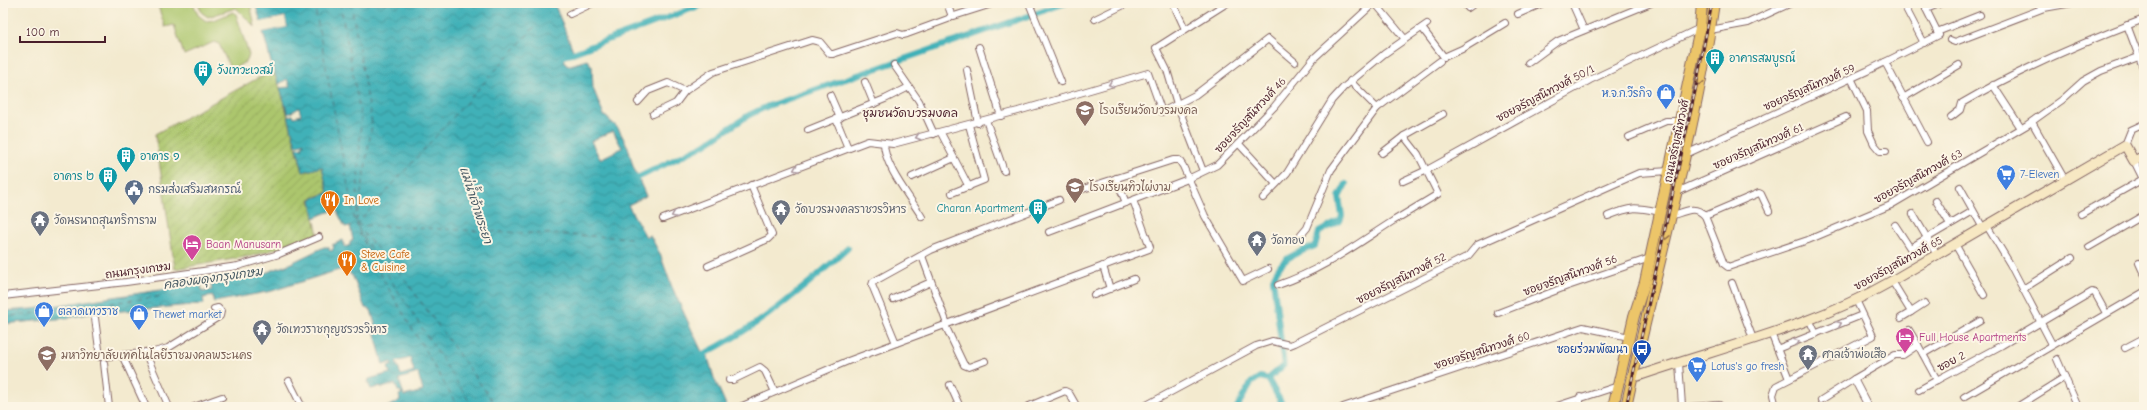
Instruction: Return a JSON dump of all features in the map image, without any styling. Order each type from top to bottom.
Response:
[{"type":"main road","name":"ถนนจรัญสนิทวงศ์","points":[[1632,407],[1650,319],[1650,258],[1700,28],[1702,3]]},
{"type":"main road","name":"ถนนจรัญสนิทวงศ์","points":[[1621,407],[1640,318],[1671,216],[1686,154],[1714,3]]},
{"type":"main road","name":"ถนนจรัญสนิทวงศ์","points":[[1614,407],[1629,337],[1650,282]]},
{"type":"main road","name":"ถนนจรัญสนิทวงศ์","points":[[1626,407],[1650,282]]},
{"type":"street","points":[[570,14],[593,3]]},
{"type":"street","points":[[947,3],[952,15]]},
{"type":"street","points":[[653,114],[678,101],[685,91],[713,72],[812,40],[820,42],[830,54],[833,54],[897,33],[903,35],[907,34],[948,19],[952,15],[995,3]]},
{"type":"street","points":[[1030,3],[1061,82]]},
{"type":"street","points":[[1095,19],[1128,3]]},
{"type":"street","points":[[1173,3],[1185,29]]},
{"type":"street","points":[[1203,171],[1177,104],[1167,70],[1156,48],[1227,3]]},
{"type":"street","points":[[1375,3],[1404,39]]},
{"type":"street","name":"ซอยจรัญสนิทวงศ์ 46","points":[[1049,232],[1126,203],[1217,165],[1274,107],[1313,59],[1375,3]]},
{"type":"street","points":[[1464,3],[1468,8],[1475,3]]},
{"type":"street","points":[[1518,14],[1543,3]]},
{"type":"street","points":[[1572,3],[1584,30]]},
{"type":"street","points":[[1528,63],[1558,41],[1651,3]]},
{"type":"street","points":[[1710,30],[1748,23],[1791,3]]},
{"type":"street","points":[[1903,3],[1924,43]]},
{"type":"street","points":[[1938,34],[1926,9],[1942,3]]},
{"type":"street","points":[[2038,3],[2044,8]]},
{"type":"street","points":[[1950,40],[1955,42],[2044,8],[2072,3]]},
{"type":"street","name":"ซอยจรัญสนิทวงศ์ 59","points":[[1686,154],[1885,62],[1924,43],[1938,34],[1980,15]]},
{"type":"street","points":[[1951,116],[1960,110],[1962,103],[1993,85],[2068,49],[2144,19]]},
{"type":"street","points":[[1263,198],[1287,173],[1332,100],[1350,81],[1404,39],[1424,26],[1444,57],[1462,50],[1505,23]]},
{"type":"street","points":[[2127,25],[2142,55],[2144,70]]},
{"type":"street","name":"ซอยจรัญสนิทวงศ์ 50/1","points":[[1403,181],[1426,171],[1584,83],[1700,28]]},
{"type":"street","points":[[663,219],[868,141],[893,144],[941,133],[1148,73],[1162,112],[1195,95],[1268,39],[1296,62]]},
{"type":"street","points":[[979,47],[1001,116]]},
{"type":"street","name":"ซอยจรัญสนิทวงศ์ 63","points":[[1705,216],[1724,264],[1728,267],[1808,240],[1891,205],[2032,122],[2062,100],[2083,81],[2142,55]]},
{"type":"street","points":[[1301,235],[1307,228],[1331,170],[1377,108],[1440,61]]},
{"type":"street","points":[[1885,62],[1927,142]]},
{"type":"street","points":[[894,65],[929,120],[934,134]]},
{"type":"street","points":[[1903,98],[1959,65]]},
{"type":"street","points":[[967,70],[978,123]]},
{"type":"street","points":[[1851,78],[1867,111],[1866,126],[1874,144],[1880,151],[1886,151]]},
{"type":"street","points":[[1350,81],[1377,108]]},
{"type":"street","points":[[865,82],[874,104]]},
{"type":"street","points":[[638,102],[640,97],[648,91],[668,83],[685,91]]},
{"type":"street","points":[[1993,85],[2021,128]]},
{"type":"street","points":[[808,130],[874,104],[909,87]]},
{"type":"street","points":[[830,95],[848,148]]},
{"type":"street","points":[[1382,153],[1404,136],[1444,114]]},
{"type":"street","name":"ซอยจรัญสนิทวงศ์ 61","points":[[1677,192],[1846,117]]},
{"type":"street","points":[[986,120],[1004,171]]},
{"type":"street","points":[[1629,137],[1666,121],[1680,121]]},
{"type":"street","points":[[2032,122],[2065,180]]},
{"type":"street","points":[[2081,214],[2144,180],[2125,145],[2131,130],[2144,124]]},
{"type":"street","points":[[952,193],[984,180],[969,125]]},
{"type":"street","points":[[941,133],[969,187]]},
{"type":"street","points":[[1278,285],[1304,276],[1438,194],[1418,154],[1404,136]]},
{"type":"street","points":[[884,143],[884,151],[888,162],[922,217]]},
{"type":"street","points":[[1239,144],[1276,184]]},
{"type":"street","name":"ซอยจรัญสนิทวงศ์ 65","points":[[1638,376],[1771,333],[1856,300],[1892,281],[2125,145]]},
{"type":"street","points":[[2134,161],[2144,156]]},
{"type":"street","points":[[912,177],[954,158]]},
{"type":"street","points":[[1080,190],[1174,160],[1179,160],[1205,216],[1243,281],[1268,269]]},
{"type":"street","name":"ซอยจรัญสนิทวงศ์ 52","points":[[1143,407],[1256,346],[1277,342],[1284,344],[1295,343],[1468,256],[1476,245],[1639,173],[1669,172]]},
{"type":"street","points":[[1116,178],[1126,203]]},
{"type":"street","points":[[708,266],[768,239],[772,235],[751,185]]},
{"type":"street","points":[[1960,187],[1973,211],[1985,227],[2023,289],[2052,344]]},
{"type":"street","points":[[1671,216],[1693,208],[1698,209],[1705,216],[1759,193],[1770,211]]},
{"type":"street","points":[[896,343],[872,284],[922,256],[1058,200]]},
{"type":"street","points":[[740,407],[848,361],[1150,248],[1133,200]]},
{"type":"street","points":[[1936,201],[1950,224]]},
{"type":"street","points":[[1608,216],[1636,207],[1660,212]]},
{"type":"street","points":[[1895,225],[1910,248],[1973,211]]},
{"type":"street","points":[[1913,214],[1937,255]]},
{"type":"street","points":[[2089,247],[2144,215]]},
{"type":"street","name":"ถนนกรุงเกษม","points":[[3,296],[160,278],[238,266],[279,254],[318,237]]},
{"type":"street","points":[[1955,244],[1984,295]]},
{"type":"street","points":[[922,256],[946,325],[964,365],[969,367],[985,361]]},
{"type":"street","name":"ซอยจรัญสนิทวงศ์ 56","points":[[1498,313],[1565,287],[1650,258]]},
{"type":"street","points":[[2023,289],[2072,258]]},
{"type":"street","points":[[2139,263],[2144,274]]},
{"type":"street","points":[[1103,266],[1110,289]]},
{"type":"street","points":[[1094,295],[1134,279]]},
{"type":"street","points":[[1892,281],[1911,312]]},
{"type":"street","points":[[893,298],[931,282]]},
{"type":"street","points":[[1732,283],[1753,339]]},
{"type":"street","name":"ซอย 2","points":[[1909,330],[1937,380],[2040,323],[2092,292],[2095,293],[2106,313]]},
{"type":"street","points":[[1964,397],[2052,344],[2144,292]]},
{"type":"street","points":[[1776,407],[1773,395],[1776,386],[1873,336],[1856,300]]},
{"type":"street","points":[[1901,318],[1925,303]]},
{"type":"street","points":[[95,318],[100,357],[168,348],[220,316],[221,311],[214,309]]},
{"type":"street","points":[[1778,349],[1862,315]]},
{"type":"street","points":[[1809,319],[1816,334]]},
{"type":"street","points":[[1923,354],[1980,321]]},
{"type":"street","name":"ซอยจรัญสนิทวงศ์ 60","points":[[1343,407],[1583,327],[1629,337]]},
{"type":"street","points":[[1771,333],[1789,379]]},
{"type":"street","points":[[2125,348],[2144,338]]},
{"type":"street","points":[[1821,400],[1895,355],[1903,355],[1918,345]]},
{"type":"street","points":[[145,352],[169,407]]},
{"type":"street","points":[[122,355],[146,407]]},
{"type":"street","points":[[2057,359],[2078,407]]},
{"type":"street","points":[[1679,362],[1681,406],[1719,406]]},
{"type":"street","points":[[104,363],[109,407]]},
{"type":"street","points":[[729,380],[733,380],[760,367],[765,371],[775,392]]},
{"type":"street","points":[[2017,407],[2065,377]]},
{"type":"street","points":[[1854,379],[1868,406]]},
{"type":"street","points":[[1919,390],[1937,380]]},
{"type":"street","points":[[288,381],[302,407]]},
{"type":"street","points":[[950,386],[960,407]]},
{"type":"street","points":[[1554,407],[1618,386]]},
{"type":"street","points":[[1027,407],[1065,391],[1069,393],[1077,407]]},
{"type":"street","points":[[194,407],[222,397]]},
{"type":"street","points":[[1580,398],[1580,407]]},
{"type":"green space","points":[[157,3],[193,3],[198,15],[206,21],[214,20],[233,12],[236,14],[249,55],[247,61],[233,69],[230,68],[219,44],[214,42],[184,55],[174,25],[165,27]]},
{"type":"green space","points":[[198,3],[250,3],[255,27],[236,8],[208,17],[202,13]]},
{"type":"green space","points":[[273,70],[280,88],[303,172],[322,167],[328,192],[310,199],[318,235],[257,255],[175,269],[155,134]]},
{"type":"water","name":"แม่น้ำเจ้าพระยา","points":[[255,3],[554,3],[573,50],[564,58],[567,66],[587,60],[592,66],[593,88],[604,115],[618,128],[628,147],[633,166],[646,196],[628,205],[646,237],[650,235],[660,254],[672,287],[702,352],[707,354],[714,378],[727,407],[387,407],[400,400],[399,395],[402,393],[398,391],[395,384],[382,388],[381,386],[371,389],[368,383],[369,379],[390,373],[388,367],[392,365],[391,362],[383,365],[373,326],[375,324],[371,310],[365,308],[353,277],[345,268],[272,291],[214,302],[213,296],[203,298],[204,304],[87,314],[68,318],[3,324],[3,311],[32,309],[201,284],[202,292],[212,290],[211,285],[260,275],[289,264],[324,247],[329,247],[329,250],[332,251],[334,246],[332,245],[343,240],[345,247],[350,245],[350,242],[353,240],[350,226],[345,227],[336,209],[314,218],[311,199],[328,193],[322,167],[303,172],[297,148],[302,147],[302,149],[304,142],[296,146],[288,116],[293,115],[294,117],[301,115],[299,108],[288,114],[280,88],[290,87],[287,79],[279,84],[273,70],[263,32],[287,27],[285,17],[261,22]],"holes":[[[613,131],[622,148],[600,159],[591,141]],[[410,358],[414,371],[401,375],[396,362]],[[418,373],[423,391],[404,396],[399,379]]]},
{"type":"pier","points":[[285,17],[287,27],[263,32],[263,30],[285,25],[283,19],[261,24],[261,22]]},
{"type":"waterway","points":[[562,57],[707,3]]},
{"type":"waterway","points":[[631,181],[704,145],[749,115],[768,106],[1066,3]]},
{"type":"waterway","points":[[1268,379],[1284,365],[1273,279],[1280,266],[1285,261],[1295,254],[1315,246],[1319,232],[1340,221],[1342,216],[1339,197],[1346,184]]},
{"type":"waterway","points":[[698,357],[740,334],[777,308],[812,280],[848,248]]},
{"type":"waterway","points":[[1237,407],[1251,383],[1260,377],[1268,379],[1284,407]]},
{"type":"ferry route","points":[[314,3],[355,223]]},
{"type":"ferry route","points":[[340,3],[361,117],[356,225],[403,277],[497,407]]},
{"type":"ferry route","points":[[351,3],[372,124],[357,219]]},
{"type":"ferry route","points":[[356,225],[537,24]]},
{"type":"ferry route","points":[[356,225],[632,238]]},
{"type":"ferry route","points":[[358,229],[473,407]]},
{"type":"ferry route","points":[[359,232],[383,279],[458,407]]},
{"type":"ferry route","points":[[3,317],[157,297],[172,292]]},
{"type":"railway","points":[[1626,407],[1696,87],[1712,3]]},
{"type":"place","name":"อาคารสมบูรณ์","points":[[1715,75]]},
{"type":"place","name":"วังเทวะเวสม์","points":[[203,87]]},
{"type":"place","name":"ห.จ.ก.วีรกิจ","points":[[1666,110]]},
{"type":"place","name":"โรงเรียนวัดบวรมงคล","points":[[1085,127]]},
{"type":"place","name":"อาคาร ๑","points":[[126,173]]},
{"type":"place","name":"7-Eleven","points":[[2006,191]]},
{"type":"place","name":"อาคาร ๒","points":[[108,193]]},
{"type":"place","name":"โรงเรียนทิวไผ่งาม","points":[[1075,204]]},
{"type":"place","name":"กรมส่งเสริมสหกรณ์","points":[[134,206]]},
{"type":"place","name":"In Love","points":[[330,217]]},
{"type":"place","name":"Charan Apartment","points":[[1038,225]]},
{"type":"place","name":"วัดบวรมงคลราชวรวิหาร","points":[[781,226]]},
{"type":"place","name":"วัดนรนาถสุนทริการาม","points":[[40,237]]},
{"type":"place","name":"วัดทอง","points":[[1257,257]]},
{"type":"place","name":"Baan Manusarn","points":[[192,261]]},
{"type":"place","name":"Steve Cafe & Cuisine","points":[[347,277]]},
{"type":"place","name":"ตลาดเทวราช","points":[[44,328]]},
{"type":"place","name":"Thewet market","points":[[139,331]]},
{"type":"place","name":"วัดเทวราชกุญชรวรวิหาร","points":[[262,346]]},
{"type":"place","name":"Full House Apartments","points":[[1905,354]]},
{"type":"place","name":"ซอยร่วมพัฒนา","points":[[1642,366]]},
{"type":"place","name":"ศาลเจ้าพ่อเสือ","points":[[1808,371]]},
{"type":"place","name":"มหาวิทยาลัยเทคโนโลยีราชมงคลพระนคร","points":[[47,372]]},
{"type":"place","name":"Lotus's go fresh","points":[[1697,383]]},
{"type":"district","name":"ชุมชนวัดบวรมงคล","points":[[910,113]]},
{"type":"water label","name":"คลองผดุงกรุงเกษม","points":[[213,278]]}]
